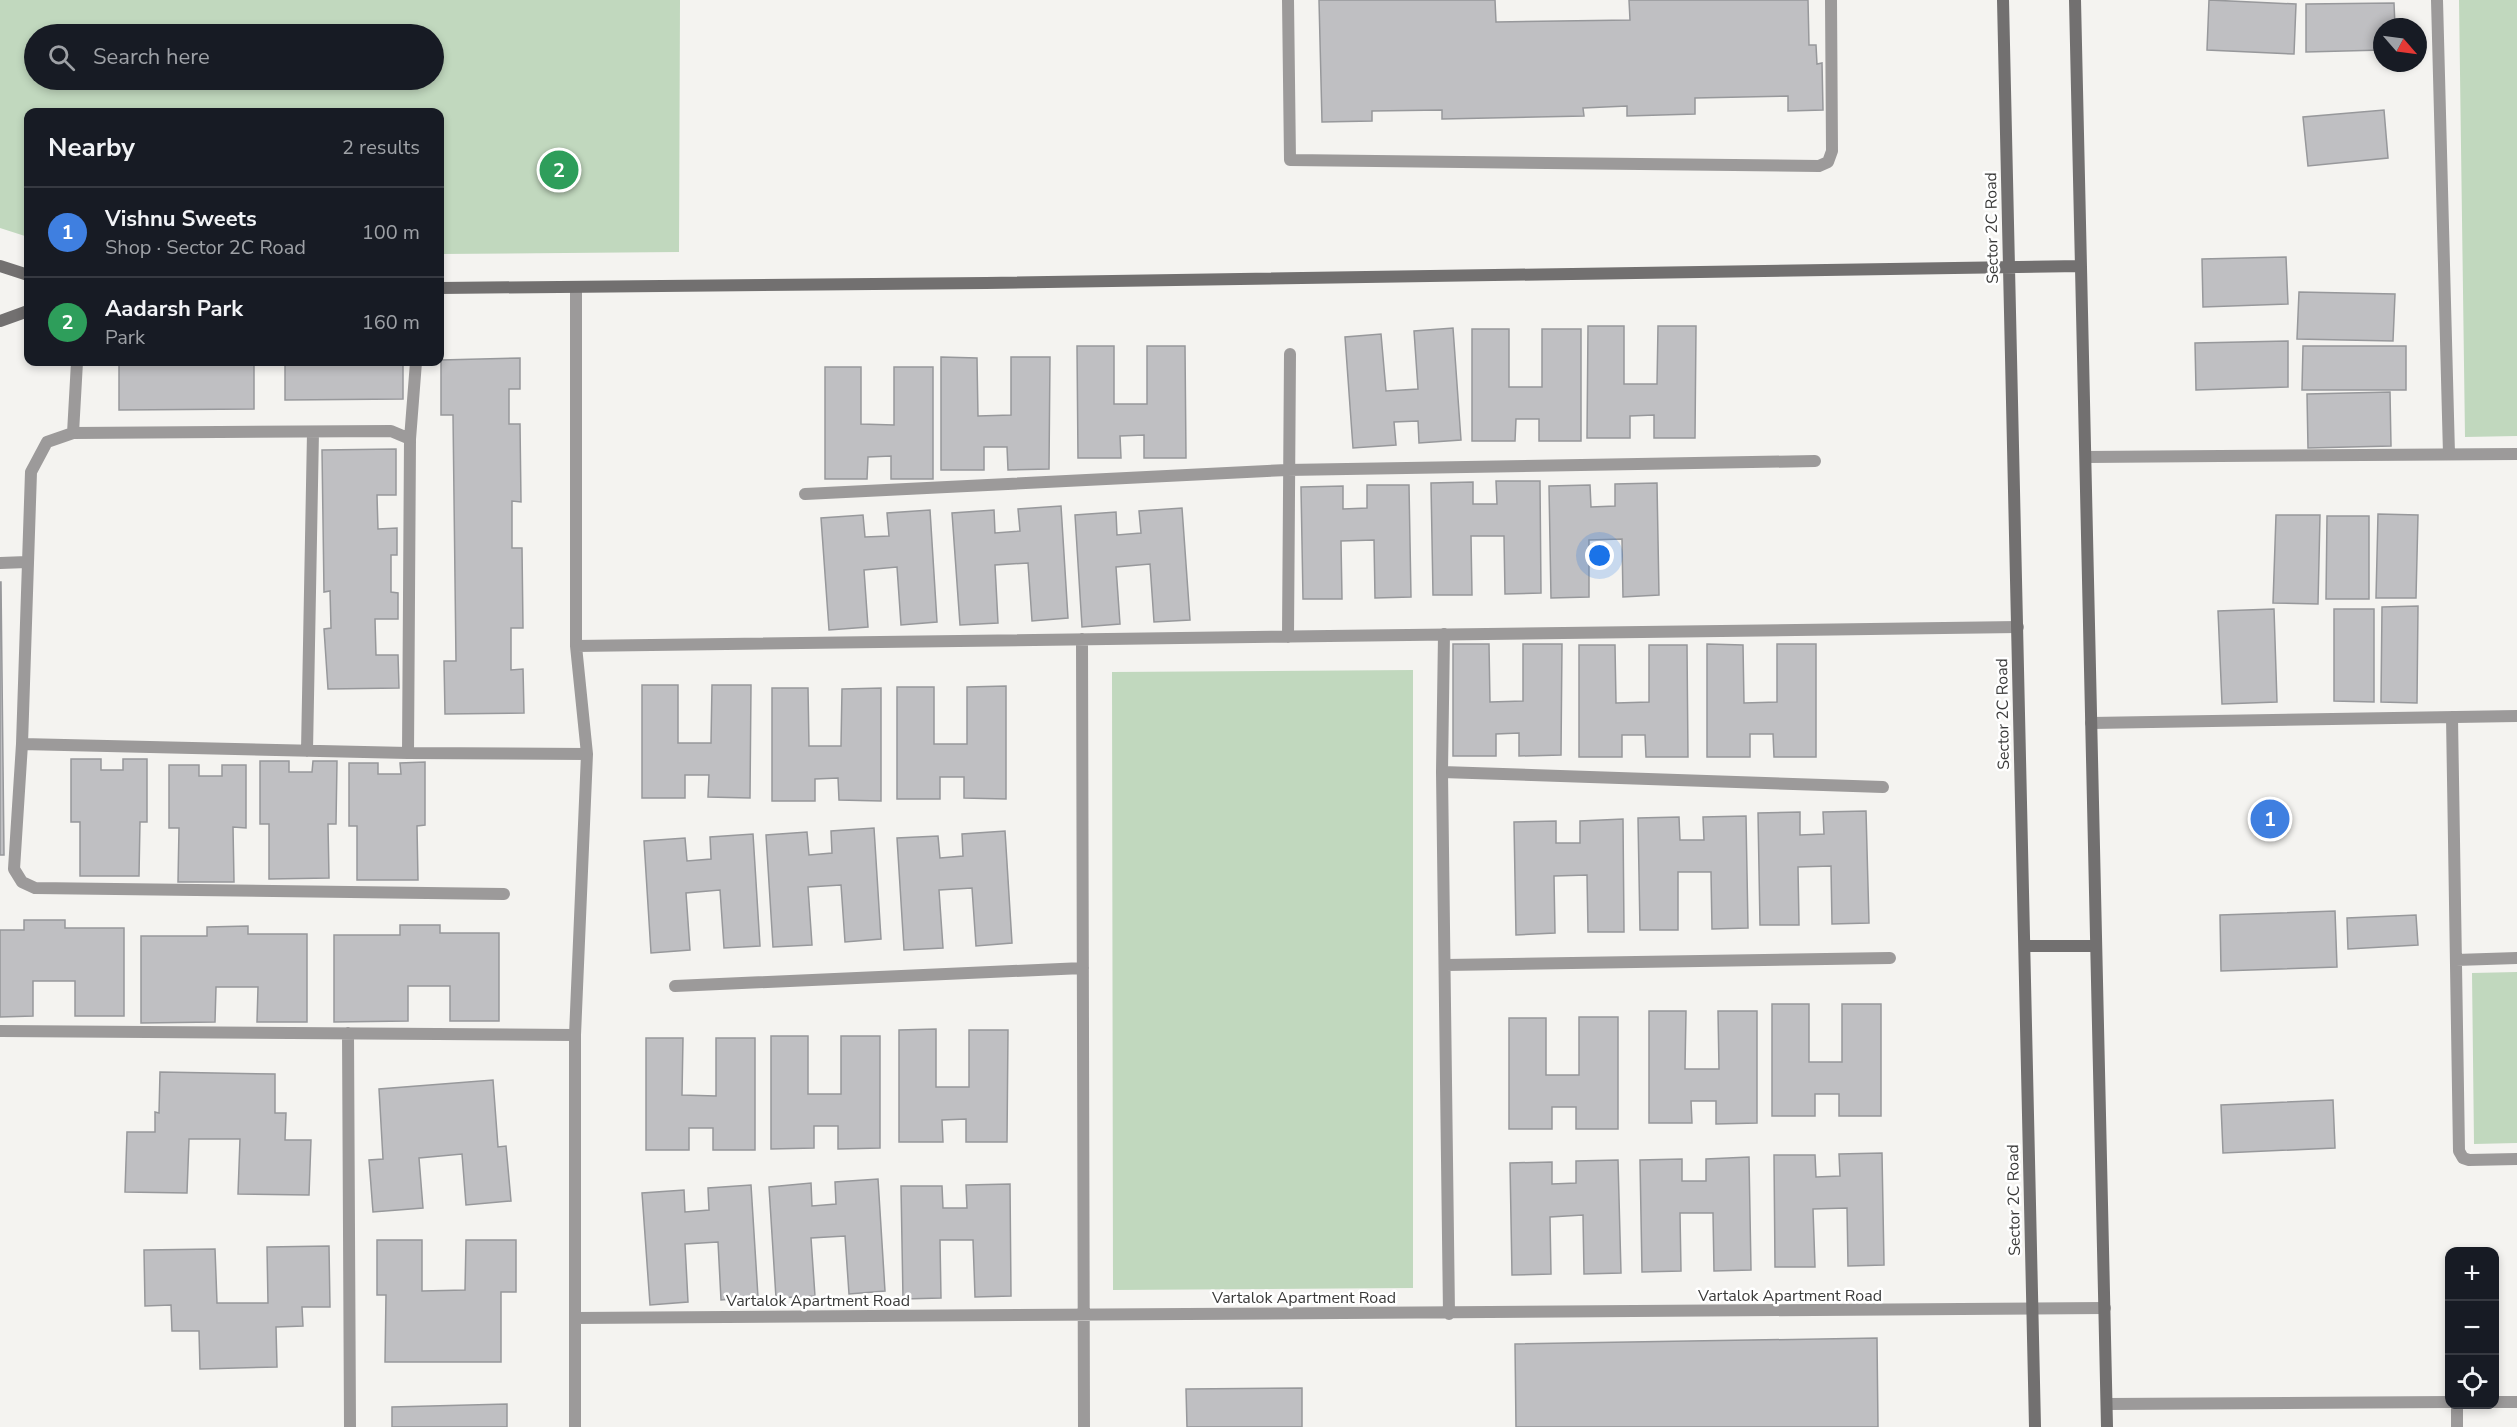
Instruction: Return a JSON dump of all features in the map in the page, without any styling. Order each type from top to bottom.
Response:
[{"type":"street","points":[[1287,0],[1290,160],[1819,166],[1828,162],[1832,151],[1831,0]]},
{"type":"street","name":"Sector 2C Road","points":[[2003,0],[2035,1427]]},
{"type":"street","points":[[2075,0],[2107,1427]]},
{"type":"street","points":[[2437,0],[2449,454]]},
{"type":"street","points":[[0,266],[24,274]]},
{"type":"street","points":[[444,288],[2081,266]]},
{"type":"street","points":[[575,1427],[575,1035],[587,754],[576,646],[576,287]]},
{"type":"street","points":[[0,321],[24,312]]},
{"type":"street","points":[[1288,637],[1287,470],[1290,354]]},
{"type":"street","points":[[73,434],[77,366]]},
{"type":"street","points":[[408,753],[410,439],[416,366]]},
{"type":"street","points":[[410,439],[392,431],[73,434],[47,442],[31,472],[22,744],[14,869],[22,882],[35,888],[504,894]]},
{"type":"street","points":[[307,750],[313,432]]},
{"type":"street","points":[[2086,457],[2517,454]]},
{"type":"street","points":[[805,494],[1287,470],[1815,461]]},
{"type":"street","points":[[0,563],[27,562]]},
{"type":"street","points":[[576,646],[2018,627]]},
{"type":"street","points":[[1443,634],[1442,772],[1449,1314]]},
{"type":"street","points":[[1082,639],[1084,1427]]},
{"type":"street","points":[[2091,723],[2517,716]]},
{"type":"street","points":[[2452,717],[2459,1151],[2463,1158],[2469,1160],[2517,1159]]},
{"type":"street","points":[[22,744],[408,753],[587,754]]},
{"type":"street","points":[[1442,772],[1883,786]]},
{"type":"street","points":[[2025,946],[2097,946]]},
{"type":"street","points":[[1446,965],[1890,958]]},
{"type":"street","points":[[2456,960],[2517,958]]},
{"type":"street","points":[[675,986],[1083,968]]},
{"type":"street","points":[[0,1031],[575,1035]]},
{"type":"street","points":[[348,1033],[350,1427]]},
{"type":"street","name":"Vartalok Apartment Road","points":[[575,1318],[2033,1311],[2105,1308]]},
{"type":"street","points":[[2107,1404],[2445,1402]]},
{"type":"street","points":[[2499,1402],[2517,1402]]},
{"type":"street","points":[[2457,1409],[2457,1427]]},
{"type":"green space","points":[[0,0],[680,0],[679,252],[444,254],[444,108],[24,108],[24,236],[0,228]]},
{"type":"green space","points":[[2459,0],[2517,0],[2517,436],[2465,437]]},
{"type":"green space","points":[[1413,670],[1413,1288],[1113,1290],[1112,672]]},
{"type":"green space","points":[[2517,972],[2517,1143],[2474,1144],[2472,973]]},
{"type":"building","points":[[1319,0],[1495,0],[1496,22],[1630,20],[1629,0],[1808,0],[1809,45],[1816,45],[1817,64],[1822,63],[1823,110],[1788,111],[1788,96],[1695,98],[1695,114],[1627,116],[1627,106],[1583,108],[1584,116],[1442,119],[1442,110],[1372,111],[1372,121],[1322,122]]},
{"type":"building","points":[[2209,0],[2296,4],[2294,54],[2207,50]]},
{"type":"building","points":[[2394,3],[2395,18],[2373,18],[2373,50],[2306,52],[2306,4]]},
{"type":"building","points":[[2384,110],[2388,158],[2308,166],[2303,117]]},
{"type":"building","points":[[2286,257],[2288,304],[2203,307],[2202,259]]},
{"type":"building","points":[[2299,292],[2395,294],[2393,341],[2297,339]]},
{"type":"building","points":[[1588,326],[1624,326],[1624,384],[1657,384],[1658,326],[1696,326],[1695,438],[1654,438],[1654,415],[1630,416],[1630,438],[1587,438]]},
{"type":"building","points":[[1453,328],[1461,440],[1419,443],[1418,421],[1394,422],[1396,445],[1353,448],[1345,337],[1381,334],[1386,391],[1418,389],[1414,331]]},
{"type":"building","points":[[1472,329],[1509,329],[1509,387],[1542,387],[1542,329],[1581,329],[1581,441],[1539,441],[1539,419],[1516,419],[1515,441],[1472,441]]},
{"type":"building","points":[[2288,341],[2288,387],[2196,390],[2195,343]]},
{"type":"building","points":[[1077,346],[1114,346],[1114,404],[1147,404],[1147,346],[1185,346],[1186,458],[1144,458],[1144,435],[1120,436],[1121,458],[1078,458]]},
{"type":"building","points":[[2303,346],[2406,346],[2406,390],[2302,390]]},
{"type":"building","points":[[941,357],[977,358],[978,416],[1011,415],[1011,357],[1050,357],[1049,469],[1008,470],[1007,447],[984,447],[984,470],[941,470]]},
{"type":"building","points":[[520,358],[520,389],[509,389],[509,424],[520,424],[521,502],[512,501],[512,548],[522,548],[523,628],[511,628],[511,670],[523,669],[524,713],[445,714],[444,661],[456,661],[453,415],[441,415],[441,366],[444,366],[444,360]]},
{"type":"building","points":[[119,366],[254,366],[254,409],[119,410]]},
{"type":"building","points":[[285,366],[403,366],[403,399],[285,400]]},
{"type":"building","points":[[825,367],[861,367],[861,424],[894,425],[894,367],[933,367],[933,479],[891,479],[891,456],[868,457],[867,479],[825,479]]},
{"type":"building","points":[[2390,392],[2391,446],[2308,448],[2307,394]]},
{"type":"building","points":[[396,449],[396,495],[377,495],[378,529],[397,528],[397,555],[391,555],[391,592],[398,593],[398,619],[375,619],[376,655],[398,655],[399,688],[328,689],[324,629],[331,628],[330,591],[324,592],[322,450]]},
{"type":"building","points":[[1496,481],[1540,481],[1541,593],[1505,594],[1504,536],[1471,536],[1472,595],[1433,595],[1431,483],[1473,482],[1473,504],[1497,504]]},
{"type":"building","points":[[1657,483],[1659,595],[1623,597],[1622,539],[1589,540],[1589,597],[1551,598],[1549,486],[1590,485],[1591,507],[1615,506],[1615,484]]},
{"type":"building","points":[[1367,485],[1409,485],[1411,597],[1375,598],[1374,540],[1341,541],[1342,599],[1303,599],[1301,487],[1343,486],[1343,509],[1367,508]]},
{"type":"building","points":[[1061,506],[1068,618],[1032,621],[1028,563],[995,565],[998,623],[960,625],[952,513],[994,510],[995,533],[1020,531],[1018,509]]},
{"type":"building","points":[[1182,508],[1190,620],[1154,622],[1150,564],[1116,567],[1120,624],[1082,627],[1075,515],[1116,512],[1117,535],[1141,533],[1139,511]]},
{"type":"building","points":[[930,510],[937,622],[901,625],[897,567],[864,570],[868,627],[829,630],[821,518],[863,515],[865,537],[889,536],[887,513]]},
{"type":"building","points":[[2378,514],[2418,515],[2416,598],[2376,598]]},
{"type":"building","points":[[2276,515],[2320,515],[2318,604],[2273,603]]},
{"type":"building","points":[[2327,516],[2369,516],[2369,599],[2326,599]]},
{"type":"building","points":[[1,582],[4,855],[0,855]]},
{"type":"building","points":[[2418,606],[2417,703],[2381,702],[2382,607]]},
{"type":"building","points":[[2274,609],[2277,702],[2222,704],[2218,611]]},
{"type":"building","points":[[2334,609],[2374,609],[2374,702],[2334,701]]},
{"type":"building","points":[[1453,644],[1489,644],[1490,702],[1523,701],[1523,644],[1562,644],[1561,755],[1519,756],[1519,733],[1496,734],[1496,756],[1453,756]]},
{"type":"building","points":[[1707,644],[1743,645],[1744,703],[1777,702],[1777,644],[1816,644],[1816,757],[1774,757],[1773,734],[1750,734],[1750,757],[1707,757]]},
{"type":"building","points":[[1579,645],[1615,645],[1616,703],[1649,702],[1649,645],[1687,645],[1688,757],[1646,757],[1645,735],[1622,735],[1622,757],[1579,757]]},
{"type":"building","points":[[642,685],[678,685],[678,743],[711,743],[712,685],[751,685],[750,798],[708,797],[709,775],[685,775],[685,798],[642,798]]},
{"type":"building","points":[[1006,686],[1006,799],[964,798],[964,777],[940,777],[940,799],[897,799],[897,687],[934,687],[934,744],[967,744],[967,687]]},
{"type":"building","points":[[772,688],[808,688],[809,746],[841,746],[842,689],[881,688],[881,801],[839,800],[838,778],[815,779],[815,801],[772,801]]},
{"type":"building","points":[[71,759],[101,759],[101,770],[123,770],[123,759],[147,759],[147,822],[140,822],[139,876],[80,876],[80,822],[71,822]]},
{"type":"building","points":[[260,761],[289,761],[289,772],[312,772],[313,761],[337,761],[336,824],[328,824],[329,878],[269,879],[269,824],[260,824]]},
{"type":"building","points":[[425,762],[425,825],[417,826],[418,880],[357,880],[357,826],[349,826],[349,763],[378,763],[378,774],[401,774],[400,763]]},
{"type":"building","points":[[169,765],[199,765],[199,776],[222,776],[222,765],[246,765],[246,828],[233,827],[234,882],[178,882],[179,828],[169,828]]},
{"type":"building","points":[[1866,811],[1869,923],[1832,924],[1831,866],[1798,867],[1799,925],[1760,925],[1758,813],[1800,812],[1800,835],[1824,834],[1823,812]]},
{"type":"building","points":[[1746,816],[1748,928],[1712,929],[1711,872],[1678,872],[1678,930],[1640,930],[1638,818],[1679,817],[1680,840],[1704,840],[1703,817]]},
{"type":"building","points":[[1623,819],[1624,932],[1588,932],[1587,875],[1554,876],[1555,933],[1516,935],[1514,822],[1556,821],[1556,843],[1580,843],[1580,821]]},
{"type":"building","points":[[874,828],[881,939],[845,942],[841,885],[808,887],[812,945],[773,947],[766,835],[807,832],[809,855],[832,853],[831,831]]},
{"type":"building","points":[[1005,831],[1012,943],[976,946],[972,888],[939,890],[943,948],[904,950],[897,838],[938,836],[940,858],[963,856],[962,834]]},
{"type":"building","points":[[753,834],[760,946],[724,948],[720,890],[686,893],[690,950],[651,953],[644,841],[685,838],[687,861],[711,859],[710,837]]},
{"type":"building","points":[[2335,911],[2337,967],[2221,971],[2220,915]]},
{"type":"building","points":[[2416,915],[2418,945],[2348,949],[2347,918]]},
{"type":"building","points":[[24,920],[65,920],[65,928],[124,928],[124,1016],[75,1016],[75,981],[33,981],[33,1016],[0,1017],[0,930],[24,930]]},
{"type":"building","points":[[400,925],[440,925],[440,933],[499,933],[499,1021],[450,1021],[450,986],[408,986],[408,1021],[334,1022],[334,935],[400,935]]},
{"type":"building","points":[[248,926],[248,934],[307,934],[307,1022],[257,1022],[258,987],[216,987],[215,1022],[141,1023],[141,936],[207,936],[207,927]]},
{"type":"building","points":[[1772,1004],[1809,1004],[1809,1062],[1842,1062],[1842,1004],[1881,1004],[1881,1116],[1839,1116],[1839,1094],[1815,1094],[1815,1116],[1772,1116]]},
{"type":"building","points":[[1649,1011],[1686,1011],[1685,1069],[1719,1069],[1718,1011],[1757,1011],[1757,1123],[1716,1124],[1716,1101],[1691,1101],[1692,1123],[1649,1123]]},
{"type":"building","points":[[1579,1017],[1618,1017],[1618,1129],[1576,1129],[1576,1107],[1552,1107],[1552,1129],[1509,1129],[1509,1018],[1546,1018],[1546,1075],[1579,1075]]},
{"type":"building","points":[[936,1029],[936,1087],[969,1087],[969,1030],[1008,1030],[1007,1142],[966,1142],[966,1119],[942,1120],[943,1142],[899,1142],[899,1030]]},
{"type":"building","points":[[771,1036],[808,1036],[808,1094],[841,1094],[841,1036],[880,1036],[880,1148],[838,1149],[838,1126],[814,1126],[814,1148],[771,1149]]},
{"type":"building","points":[[646,1038],[683,1038],[682,1095],[716,1096],[716,1038],[755,1038],[755,1150],[713,1150],[713,1128],[689,1128],[689,1150],[646,1150]]},
{"type":"building","points":[[160,1072],[275,1074],[275,1113],[286,1113],[285,1140],[311,1140],[309,1195],[238,1194],[240,1139],[189,1139],[187,1193],[125,1192],[127,1132],[155,1132],[155,1112],[159,1113]]},
{"type":"building","points":[[493,1080],[498,1147],[506,1146],[511,1201],[466,1205],[462,1154],[419,1158],[423,1208],[373,1212],[369,1160],[383,1159],[379,1089]]},
{"type":"building","points":[[2333,1100],[2335,1148],[2223,1153],[2221,1105]]},
{"type":"building","points":[[1882,1153],[1884,1265],[1848,1266],[1847,1208],[1813,1209],[1815,1267],[1775,1267],[1774,1155],[1815,1155],[1816,1177],[1840,1176],[1839,1154]]},
{"type":"building","points":[[1749,1157],[1751,1270],[1714,1271],[1713,1213],[1680,1213],[1681,1271],[1642,1272],[1640,1160],[1682,1159],[1682,1181],[1706,1181],[1706,1159]]},
{"type":"building","points":[[1618,1160],[1621,1273],[1584,1274],[1583,1215],[1550,1217],[1551,1274],[1512,1275],[1510,1163],[1552,1162],[1552,1184],[1576,1183],[1576,1161]]},
{"type":"building","points":[[878,1179],[885,1291],[849,1294],[845,1236],[811,1238],[815,1296],[776,1298],[769,1187],[811,1183],[812,1206],[836,1204],[835,1182]]},
{"type":"building","points":[[1010,1184],[1011,1296],[975,1297],[973,1240],[940,1240],[941,1298],[903,1299],[901,1186],[942,1186],[943,1208],[967,1208],[966,1185]]},
{"type":"building","points":[[751,1185],[758,1297],[721,1300],[718,1242],[685,1244],[688,1302],[650,1305],[642,1193],[684,1190],[685,1212],[709,1210],[708,1188]]},
{"type":"building","points":[[377,1240],[422,1240],[422,1291],[465,1290],[466,1240],[516,1240],[516,1292],[501,1292],[501,1362],[385,1362],[386,1295],[377,1295]]},
{"type":"building","points":[[329,1246],[330,1307],[302,1307],[303,1326],[276,1327],[277,1367],[200,1369],[199,1331],[172,1331],[171,1305],[145,1306],[144,1250],[215,1249],[217,1303],[268,1303],[267,1247]]},
{"type":"building","points":[[1877,1338],[1878,1427],[1516,1427],[1515,1344]]},
{"type":"building","points":[[1302,1388],[1302,1427],[1187,1427],[1186,1389]]},
{"type":"building","points":[[507,1404],[507,1427],[392,1427],[392,1407]]},
{"type":"place","name":"Aadarsh Park","points":[[559,170]]},
{"type":"place","name":"Vishnu Sweets","points":[[2270,819]]}]
